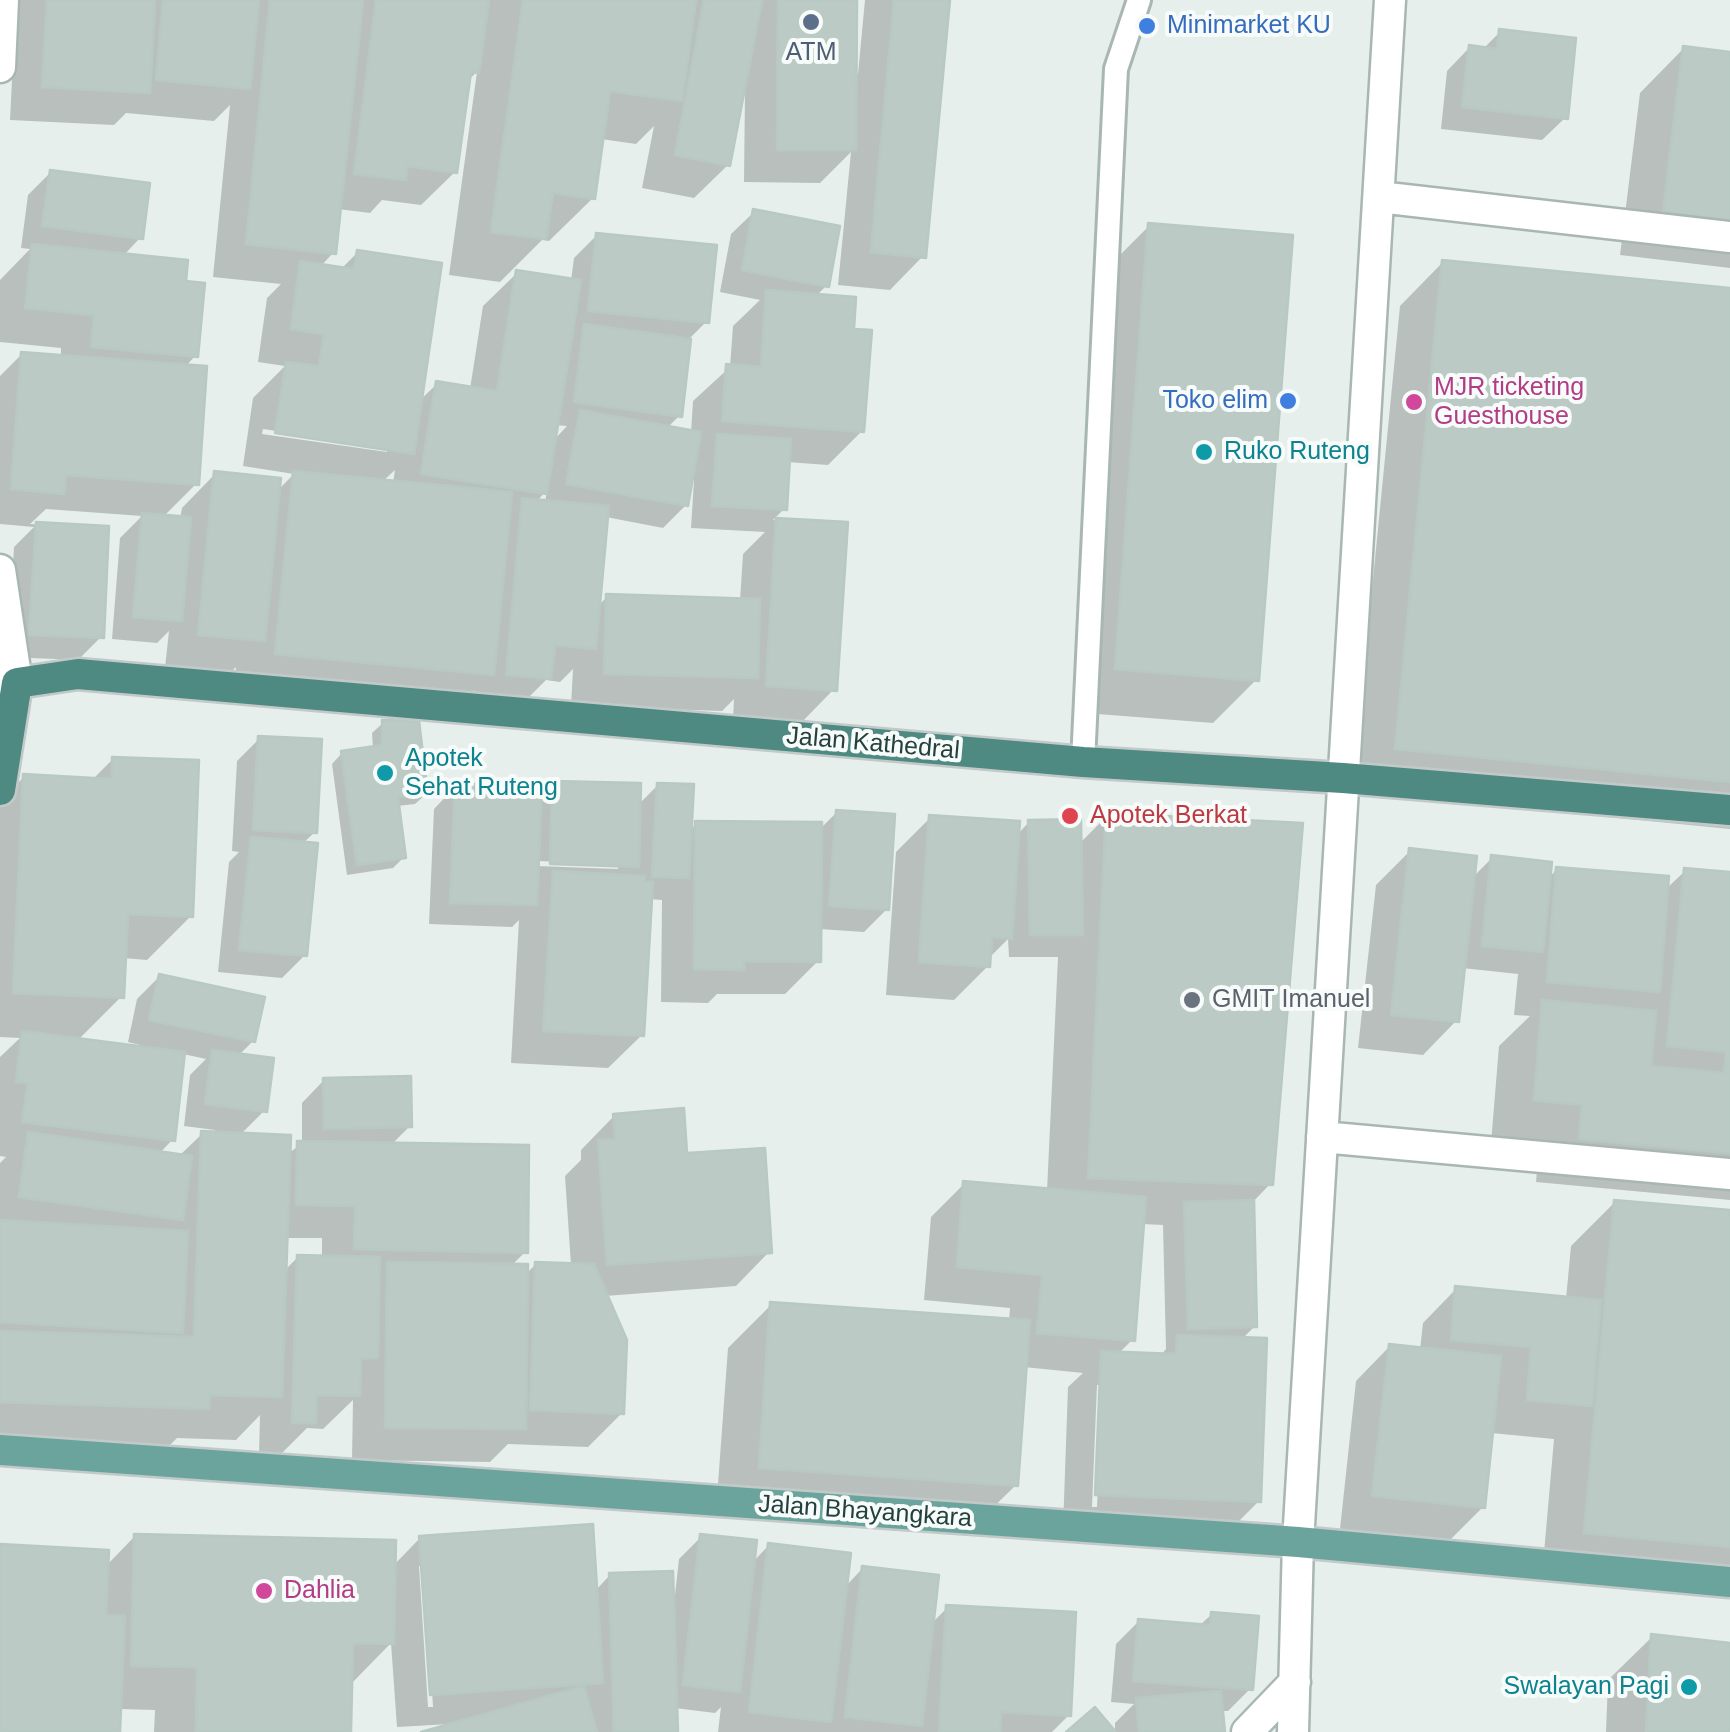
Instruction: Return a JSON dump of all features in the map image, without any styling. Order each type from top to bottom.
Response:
[{"type":"highway","name":"Jalan Kathedral","points":[[9,685],[78,674],[1083,762],[1344,778],[1730,810]]},
{"type":"highway","points":[[0,790],[9,685]]},
{"type":"main road","name":"Jalan Bhayangkara","points":[[0,1450],[1298,1542],[1730,1582]]},
{"type":"street","points":[[0,67],[3,0]]},
{"type":"street","points":[[1293,1732],[1298,1542],[1390,0]]},
{"type":"street","points":[[1379,197],[1730,237]]},
{"type":"street","points":[[0,570],[9,685]]},
{"type":"street","points":[[1322,1137],[1730,1174]]},
{"type":"street","points":[[1247,1732],[1295,1682]]},
{"type":"lane","points":[[1083,762],[1116,70],[1139,0]]},
{"type":"building","points":[[47,0],[155,0],[150,93],[42,87]]},
{"type":"building","points":[[163,0],[259,0],[250,89],[156,80]]},
{"type":"building","points":[[270,0],[363,0],[336,254],[246,244]]},
{"type":"building","points":[[376,0],[489,0],[479,73],[471,72],[457,173],[407,166],[406,180],[354,174]]},
{"type":"building","points":[[523,0],[696,0],[682,101],[610,91],[595,199],[553,193],[546,239],[491,232]]},
{"type":"building","points":[[704,0],[762,0],[730,166],[675,155]]},
{"type":"building","points":[[778,0],[857,0],[856,150],[777,150]]},
{"type":"building","points":[[894,0],[950,0],[926,258],[871,252]]},
{"type":"building","points":[[1499,29],[1576,38],[1568,119],[1462,107],[1469,45],[1497,49]]},
{"type":"building","points":[[1683,46],[1730,52],[1730,220],[1663,212]]},
{"type":"building","points":[[50,170],[150,183],[143,239],[42,226]]},
{"type":"building","points":[[753,209],[840,226],[829,287],[742,270]]},
{"type":"building","name":"Ruko Ruteng","points":[[1148,223],[1293,235],[1259,681],[1115,669]]},
{"type":"building","points":[[596,233],[717,245],[709,323],[588,311]]},
{"type":"building","points":[[32,244],[188,260],[186,281],[205,283],[198,357],[91,347],[94,315],[25,308]]},
{"type":"building","points":[[357,250],[442,263],[414,454],[275,433],[286,362],[319,366],[324,334],[291,329],[300,261],[354,269]]},
{"type":"building","points":[[1442,260],[1730,288],[1730,782],[1395,749]]},
{"type":"building","points":[[516,270],[581,280],[547,494],[421,474],[436,381],[497,391]]},
{"type":"building","points":[[766,290],[856,297],[854,329],[872,330],[864,432],[722,421],[726,364],[761,367]]},
{"type":"building","points":[[584,324],[691,339],[682,417],[574,402]]},
{"type":"building","points":[[21,352],[207,366],[199,485],[66,475],[64,494],[11,489]]},
{"type":"building","points":[[580,410],[701,432],[688,506],[566,484]]},
{"type":"building","points":[[717,434],[791,439],[787,510],[712,506]]},
{"type":"building","points":[[214,471],[281,478],[265,641],[198,635]]},
{"type":"building","points":[[293,471],[512,492],[494,675],[275,654]]},
{"type":"building","points":[[522,498],[609,506],[596,649],[555,645],[551,679],[506,675]]},
{"type":"building","points":[[142,513],[191,517],[182,621],[133,617]]},
{"type":"building","points":[[776,518],[848,522],[837,691],[766,686]]},
{"type":"building","points":[[36,522],[109,526],[104,638],[29,635]]},
{"type":"building","points":[[606,594],[760,599],[758,678],[604,674]]},
{"type":"building","name":"Apotek Sehat Ruteng","points":[[382,720],[419,721],[428,795],[398,797],[406,858],[357,865],[341,751],[382,745]]},
{"type":"building","points":[[258,736],[322,739],[317,833],[253,830]]},
{"type":"building","points":[[112,757],[199,760],[193,917],[128,914],[124,998],[13,993],[23,774],[112,779]]},
{"type":"building","points":[[552,781],[641,783],[639,867],[550,864]]},
{"type":"building","points":[[455,783],[542,787],[537,905],[450,903]]},
{"type":"building","points":[[657,783],[694,784],[689,878],[652,877]]},
{"type":"building","points":[[836,810],[895,814],[889,910],[829,906]]},
{"type":"building","name":"GMIT Imanuel","points":[[1106,813],[1303,823],[1273,1185],[1088,1178]]},
{"type":"building","points":[[929,815],[1020,821],[1012,939],[992,937],[990,967],[919,962]]},
{"type":"building","points":[[1081,819],[1083,935],[1030,935],[1028,820]]},
{"type":"building","points":[[695,821],[822,822],[821,962],[744,961],[744,970],[694,969]]},
{"type":"building","points":[[251,837],[318,843],[307,956],[239,950]]},
{"type":"building","points":[[1409,848],[1477,856],[1459,1022],[1391,1015]]},
{"type":"building","points":[[1491,855],[1552,862],[1543,952],[1482,946]]},
{"type":"building","points":[[1556,867],[1669,876],[1660,992],[1547,982]]},
{"type":"building","points":[[1684,868],[1730,872],[1730,1153],[1579,1139],[1582,1105],[1534,1100],[1542,1000],[1656,1011],[1651,1066],[1724,1073],[1726,1052],[1667,1046]]},
{"type":"building","points":[[553,871],[645,876],[644,882],[653,882],[644,1036],[543,1031]]},
{"type":"building","points":[[159,974],[265,997],[255,1042],[149,1020]]},
{"type":"building","points":[[22,1031],[185,1052],[175,1141],[22,1122],[28,1083],[16,1082]]},
{"type":"building","points":[[212,1050],[274,1058],[267,1112],[205,1104]]},
{"type":"building","points":[[411,1076],[412,1127],[324,1129],[323,1078]]},
{"type":"building","points":[[684,1108],[687,1153],[765,1148],[772,1253],[607,1265],[598,1140],[615,1139],[613,1114]]},
{"type":"building","points":[[201,1131],[291,1135],[282,1397],[210,1395],[209,1409],[0,1402],[0,1331],[194,1337]]},
{"type":"building","points":[[28,1132],[192,1156],[183,1220],[19,1197]]},
{"type":"building","points":[[297,1141],[529,1145],[528,1253],[354,1249],[355,1206],[296,1205]]},
{"type":"building","points":[[963,1181],[1146,1197],[1135,1341],[1037,1333],[1042,1275],[957,1267]]},
{"type":"building","points":[[1254,1200],[1257,1327],[1188,1329],[1184,1202]]},
{"type":"building","points":[[1614,1200],[1730,1210],[1730,1547],[1584,1533]]},
{"type":"building","points":[[0,1220],[188,1231],[183,1333],[0,1322]]},
{"type":"building","points":[[297,1255],[380,1257],[378,1358],[361,1358],[360,1396],[316,1395],[316,1423],[292,1423]]},
{"type":"building","points":[[387,1262],[528,1264],[526,1429],[385,1428]]},
{"type":"building","points":[[535,1262],[594,1264],[627,1340],[624,1414],[530,1410]]},
{"type":"building","points":[[1455,1286],[1601,1300],[1592,1406],[1527,1400],[1531,1347],[1451,1340]]},
{"type":"building","points":[[770,1302],[1030,1320],[1018,1486],[759,1468]]},
{"type":"building","points":[[1177,1335],[1267,1338],[1261,1502],[1095,1495],[1101,1351],[1176,1354]]},
{"type":"building","points":[[1389,1344],[1501,1356],[1485,1508],[1372,1496]]},
{"type":"building","points":[[593,1524],[603,1683],[430,1695],[419,1536]]},
{"type":"building","name":"Dahlia","points":[[134,1534],[396,1540],[394,1644],[353,1643],[351,1732],[196,1731],[197,1667],[131,1666]]},
{"type":"building","points":[[700,1534],[757,1540],[740,1692],[683,1685]]},
{"type":"building","points":[[768,1543],[851,1553],[831,1722],[749,1712]]},
{"type":"building","points":[[0,1544],[109,1550],[106,1615],[125,1616],[120,1732],[0,1732]]},
{"type":"building","points":[[862,1566],[939,1575],[922,1726],[845,1717]]},
{"type":"building","points":[[673,1571],[678,1732],[614,1732],[609,1573]]},
{"type":"building","points":[[946,1605],[1076,1612],[1071,1716],[1001,1712],[1000,1732],[939,1732]]},
{"type":"building","points":[[1211,1612],[1259,1616],[1253,1690],[1133,1681],[1138,1619],[1210,1625]]},
{"type":"building","name":"Swalayan Pagi","points":[[1651,1634],[1730,1643],[1730,1732],[1646,1732]]},
{"type":"building","points":[[584,1686],[597,1732],[421,1732]]},
{"type":"building","points":[[1221,1691],[1225,1732],[1139,1732],[1136,1698]]},
{"type":"building","points":[[1095,1707],[1116,1732],[1066,1732]]},
{"type":"place","name":"ATM","points":[[811,22]]},
{"type":"place","name":"Minimarket KU","points":[[1147,26]]},
{"type":"place","name":"Toko elim","points":[[1288,401]]},
{"type":"place","name":"MJR ticketing Guesthouse","points":[[1414,402]]},
{"type":"place","name":"Ruko Ruteng","points":[[1204,452]]},
{"type":"place","name":"Apotek Sehat Ruteng","points":[[385,773]]},
{"type":"place","name":"Apotek Berkat","points":[[1070,816]]},
{"type":"place","name":"GMIT Imanuel","points":[[1192,1000]]},
{"type":"place","name":"Dahlia","points":[[264,1591]]},
{"type":"place","name":"Swalayan Pagi","points":[[1689,1687]]}]
